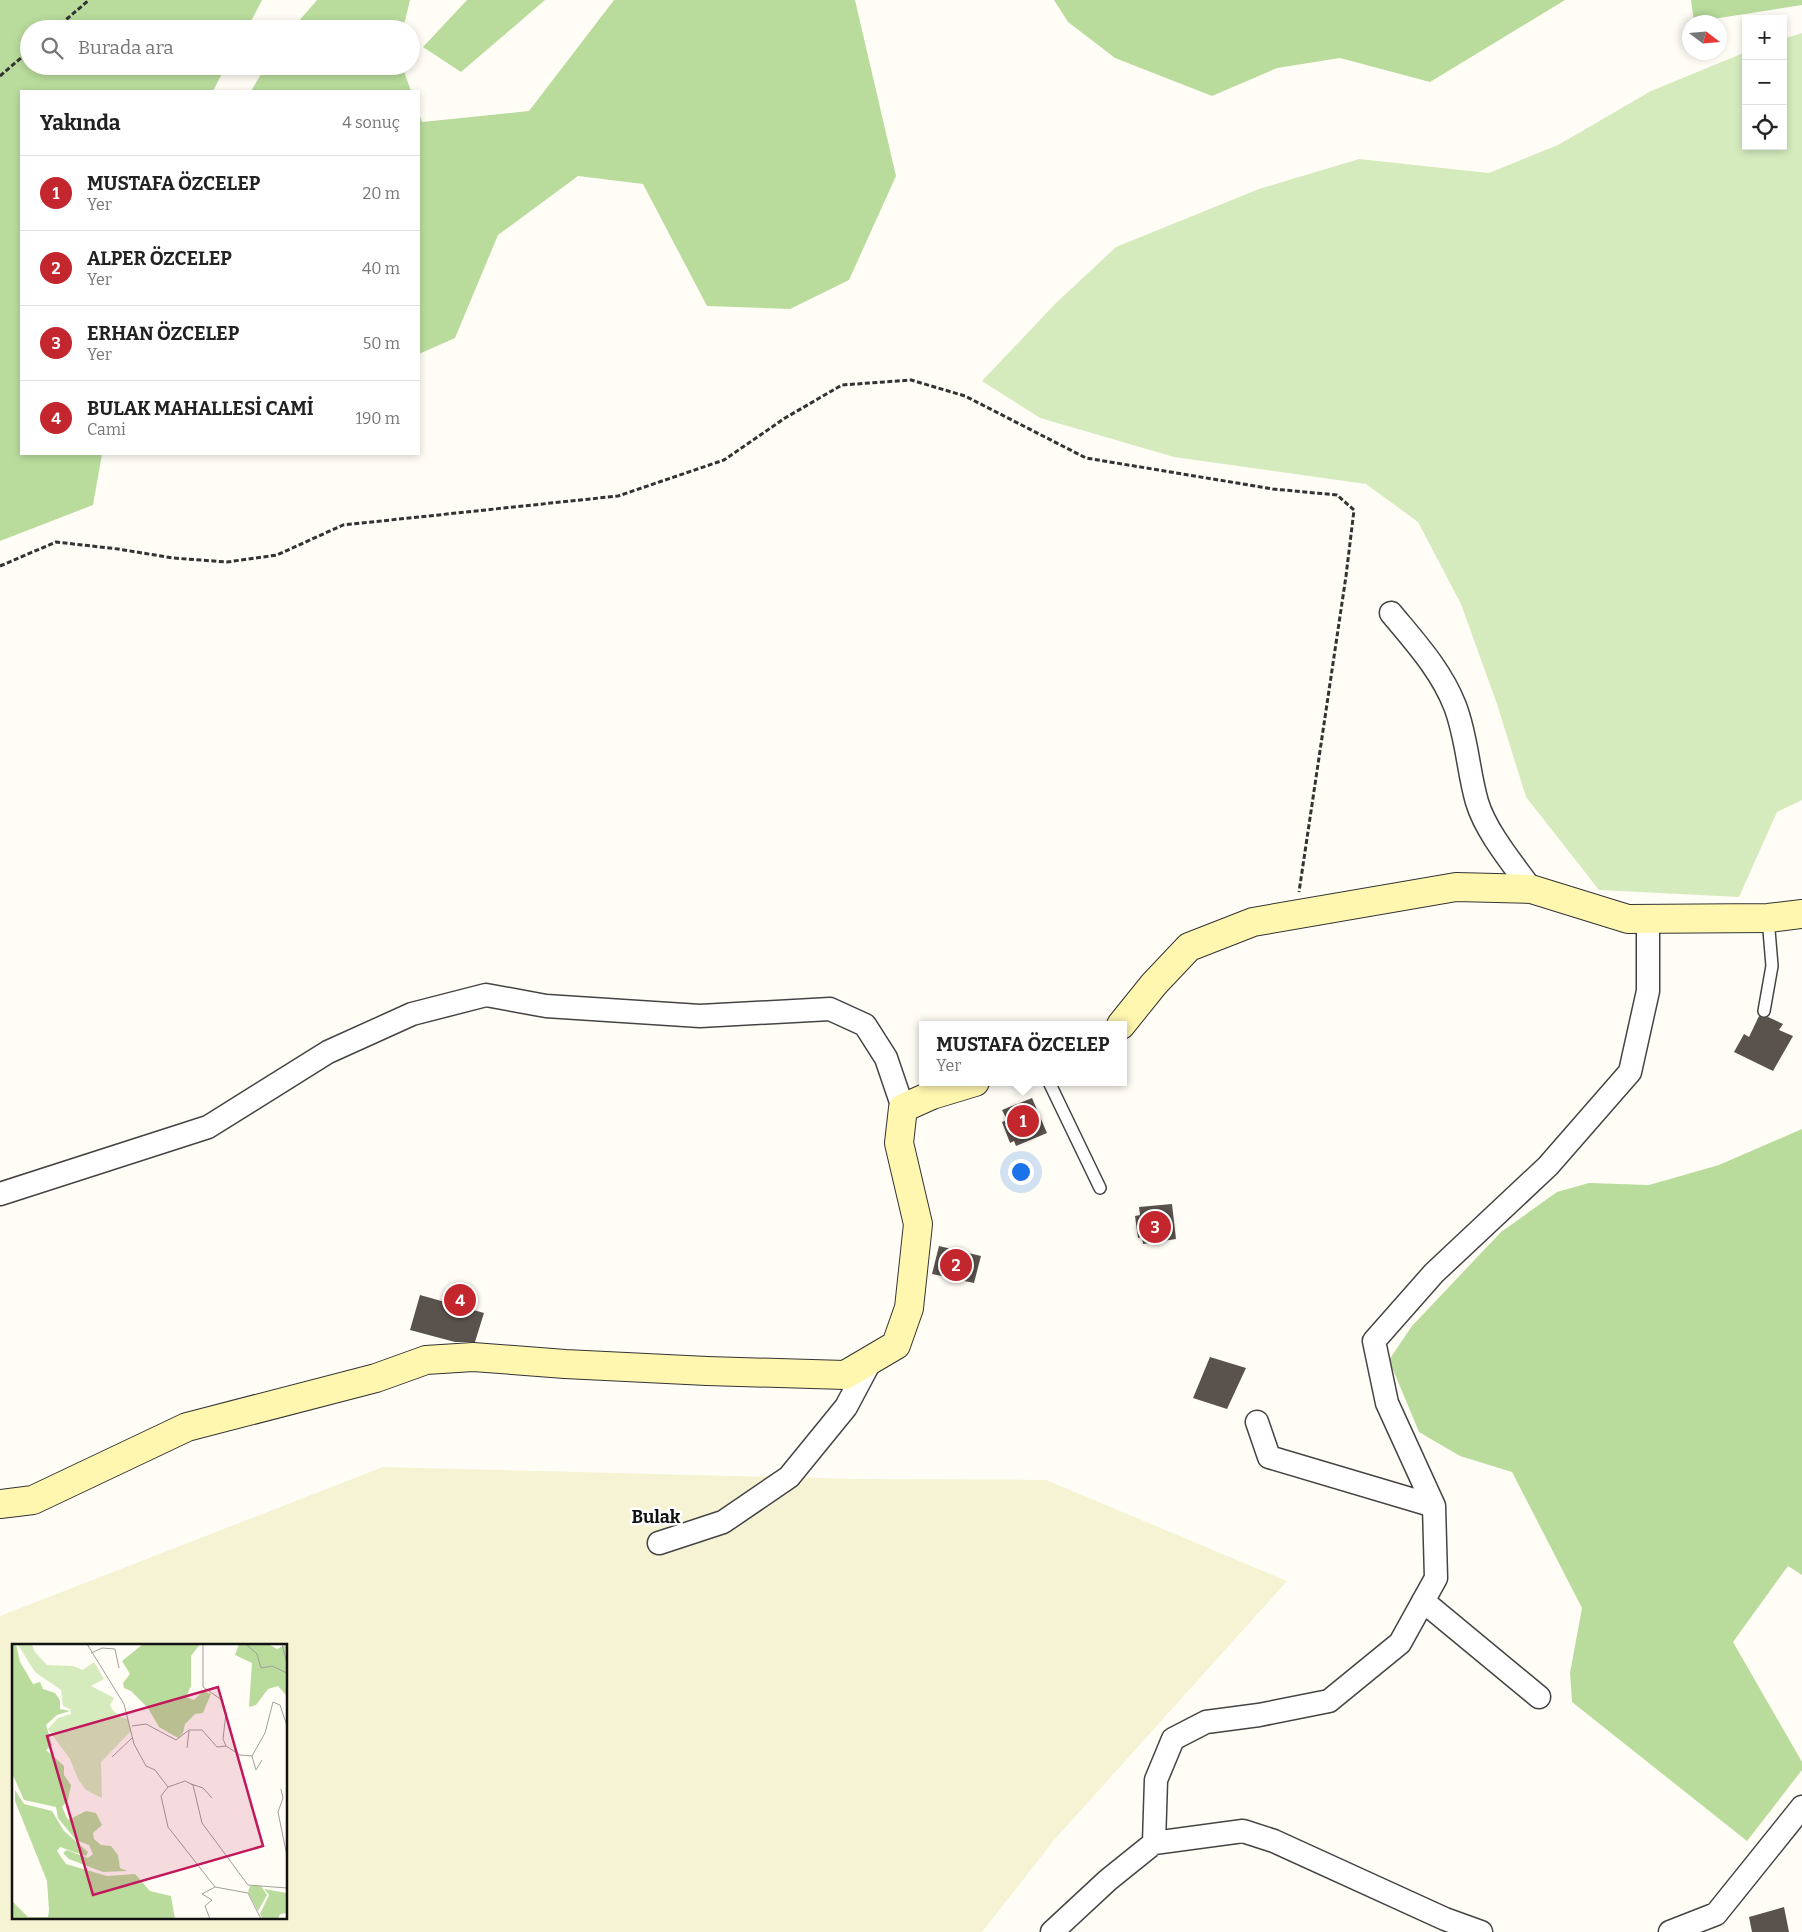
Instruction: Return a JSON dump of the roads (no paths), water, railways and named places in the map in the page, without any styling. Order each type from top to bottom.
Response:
[{"type":"street","points":[[1391,613],[1432,661],[1455,706],[1467,750],[1478,803],[1498,844],[1531,889]]},
{"type":"street","points":[[1124,1021],[1154,984],[1188,947],[1253,922],[1456,887],[1531,889],[1628,919],[1768,918],[1802,914]]},
{"type":"street","points":[[1154,1842],[1156,1780],[1173,1739],[1206,1722],[1259,1715],[1329,1700],[1400,1642],[1436,1578],[1434,1506],[1387,1403],[1374,1341],[1434,1273],[1548,1166],[1630,1072],[1648,991],[1648,918]]},
{"type":"street","points":[[0,1194],[208,1127],[328,1052],[412,1014],[486,995],[546,1006],[700,1016],[830,1009],[865,1025],[886,1058],[903,1108],[899,1143],[918,1224],[908,1308],[896,1345],[846,1375],[679,1370],[473,1357],[426,1360],[376,1378],[187,1427],[33,1500],[0,1504]]},
{"type":"street","points":[[903,1108],[932,1095],[961,1086]]},
{"type":"street","points":[[659,1542],[723,1522],[789,1477],[846,1407],[871,1360]]},
{"type":"street","points":[[1258,1422],[1269,1456],[1434,1506]]},
{"type":"street","points":[[1423,1601],[1539,1697]]},
{"type":"street","points":[[1670,1932],[1716,1914],[1789,1826],[1802,1807]]},
{"type":"street","points":[[1052,1932],[1108,1880],[1154,1842],[1244,1831],[1274,1841],[1445,1919],[1481,1932]]},
{"type":"lane","points":[[1764,1011],[1772,966],[1768,918]]},
{"type":"lane","points":[[1051,1086],[1100,1188]]},
{"type":"place","name":"MUSTAFA ÖZCELEP","points":[[1023,1121]]},
{"type":"place","name":"ERHAN ÖZCELEP","points":[[1155,1227]]},
{"type":"place","name":"ALPER ÖZCELEP","points":[[956,1265]]},
{"type":"place","name":"BULAK MAHALLESİ CAMİ","points":[[460,1300]]},
{"type":"district","name":"Bulak","points":[[656,1517]]}]
